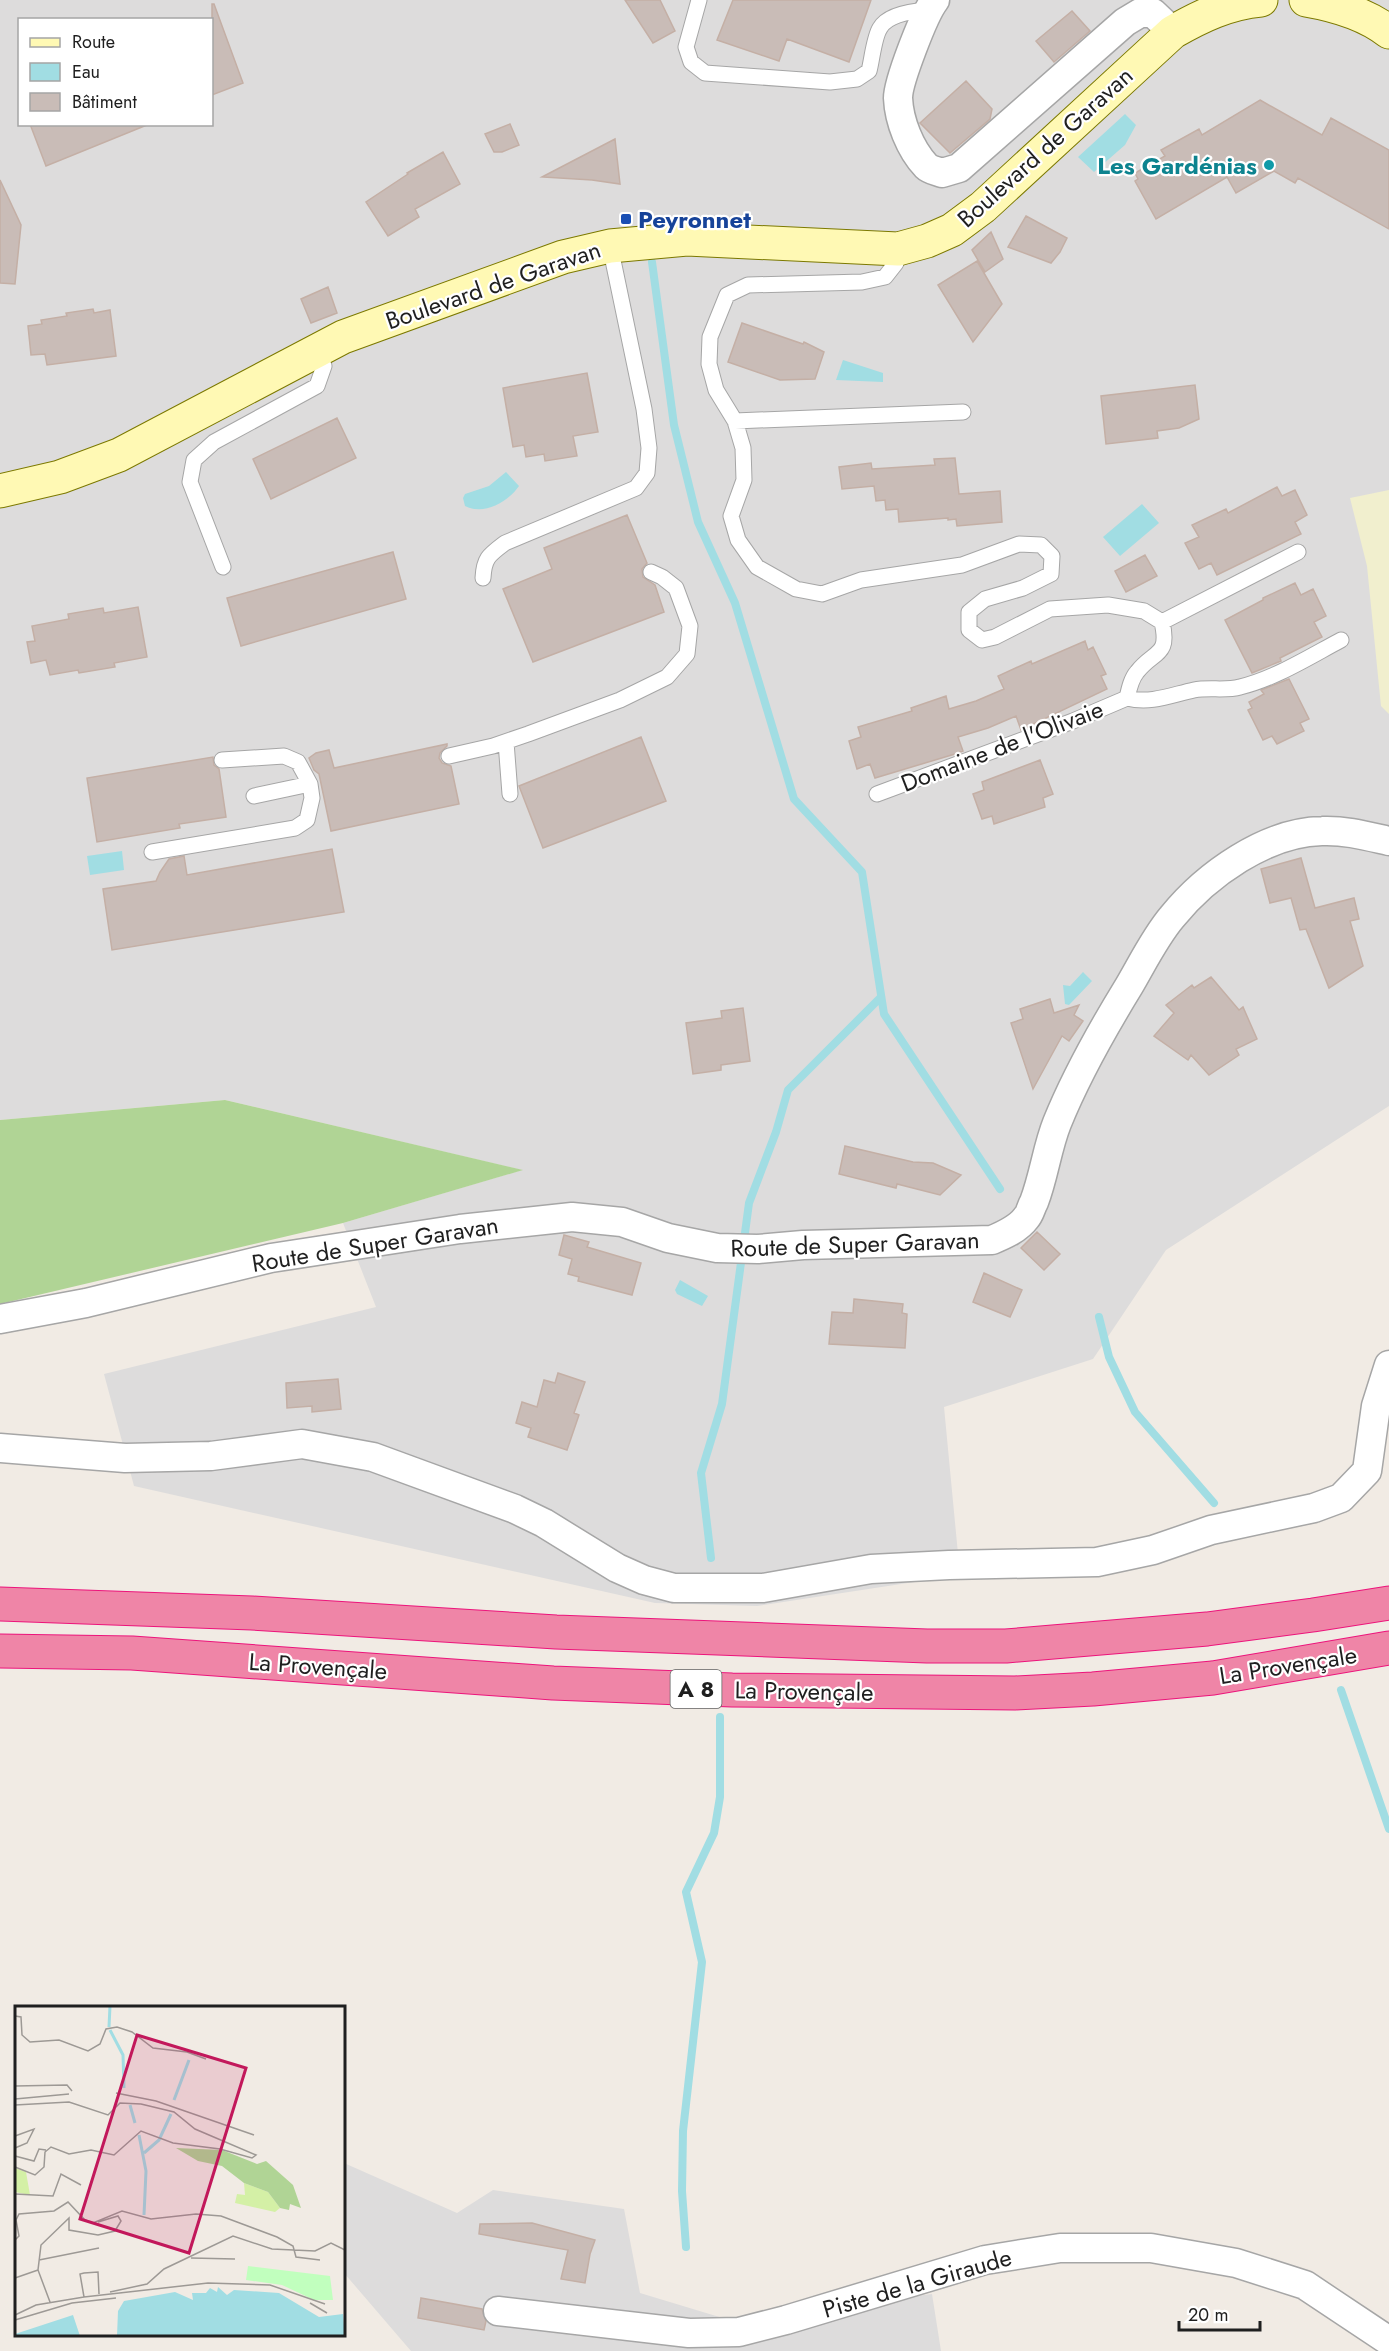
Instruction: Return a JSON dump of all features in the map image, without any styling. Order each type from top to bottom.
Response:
[{"type":"highway","name":"La Provençale","points":[[0,1604],[252,1613],[692,1638],[1006,1646],[1207,1629],[1389,1603]]},
{"type":"highway","name":"La Provençale","points":[[0,1651],[132,1653],[565,1683],[732,1690],[962,1694],[1093,1689],[1213,1678],[1389,1648]]},
{"type":"street","name":"Boulevard de Garavan","points":[[0,492],[60,477],[119,455],[343,337],[563,257],[610,246],[687,239],[898,249],[927,241],[952,230],[982,207],[1173,32],[1198,17],[1225,6],[1261,0]]},
{"type":"street","points":[[1306,0],[1332,4],[1377,23],[1389,32]]},
{"type":"street","points":[[932,5],[916,38],[898,96],[903,125],[914,149],[927,167],[942,173],[959,168],[1125,22],[1140,13],[1153,13],[1173,32]]},
{"type":"street","name":"Route de Super Garavan","points":[[0,1319],[86,1303],[271,1258],[460,1229],[572,1217],[622,1222],[668,1238],[717,1248],[758,1249],[803,1245],[992,1240],[1009,1233],[1026,1218],[1043,1175],[1054,1130],[1068,1095],[1121,999],[1164,928],[1191,897],[1228,865],[1258,848],[1289,836],[1320,830],[1344,832],[1389,841]]},
{"type":"street","points":[[0,1448],[125,1458],[211,1456],[302,1444],[373,1457],[515,1509],[544,1523],[617,1568],[644,1580],[674,1588],[763,1588],[871,1569],[949,1565],[1096,1563],[1153,1550],[1211,1530],[1314,1508],[1341,1498],[1367,1471],[1376,1406],[1389,1365]]},
{"type":"street","name":"Piste de la Giraude","points":[[498,2310],[689,2333],[739,2332],[985,2260],[1060,2247],[1151,2248],[1236,2263],[1305,2285],[1389,2341]]},
{"type":"lane","points":[[699,0],[686,47],[691,62],[705,73],[830,82],[857,79],[869,70],[880,28],[894,17],[932,5]]},
{"type":"lane","points":[[483,578],[484,563],[505,543],[636,488],[646,473],[649,448],[644,409],[610,246]]},
{"type":"lane","points":[[898,249],[896,263],[885,277],[862,282],[748,285],[727,295],[710,338],[709,364],[716,390],[735,421],[743,448],[744,480],[731,516],[738,540],[757,567],[796,589],[822,594],[861,580],[962,565],[1019,544],[1041,545],[1052,556],[1052,574],[1023,588],[985,599],[969,612],[969,630],[982,640],[995,637],[1050,609],[1108,605],[1144,611],[1162,622],[1298,552]]},
{"type":"lane","points":[[223,567],[190,482],[194,460],[214,442],[317,386],[324,366],[318,349]]},
{"type":"lane","points":[[735,421],[963,412]]},
{"type":"lane","points":[[449,756],[506,742],[620,700],[667,678],[687,654],[690,626],[676,588],[651,572]]},
{"type":"lane","name":"Domaine de l'Olivaie","points":[[1127,698],[1130,683],[1136,672],[1159,652],[1166,639],[1162,622]]},
{"type":"lane","name":"Domaine de l'Olivaie","points":[[877,794],[1073,722],[1127,698],[1139,701],[1158,700],[1196,689],[1239,688],[1278,673],[1341,640]]},
{"type":"lane","points":[[506,742],[510,794]]},
{"type":"lane","points":[[152,852],[295,828],[307,820],[312,798],[310,784],[298,762],[284,756],[222,760]]},
{"type":"lane","points":[[254,796],[310,784]]},
{"type":"shaded area","points":[[0,0],[1389,0],[1389,1106],[1166,1250],[1093,1359],[944,1407],[960,1575],[757,1606],[655,1603],[134,1486],[104,1374],[376,1307],[343,1223],[522,1170],[225,1100],[0,1120]]},
{"type":"shaded area","points":[[1389,490],[1389,714],[1381,706],[1367,566],[1350,498]]},
{"type":"shaded area","points":[[345,2163],[457,2213],[493,2190],[624,2209],[640,2293],[726,2319],[932,2294],[941,2351],[411,2351],[345,2274]]},
{"type":"green space","points":[[225,1100],[523,1170],[343,1223],[0,1304],[0,1120]]},
{"type":"water","points":[[1125,114],[1136,125],[1125,145],[1094,172],[1078,157]]},
{"type":"water","points":[[843,360],[883,373],[883,382],[836,380]]},
{"type":"water","points":[[506,472],[519,486],[509,497],[488,508],[472,509],[465,506],[463,498],[465,494],[489,486]]},
{"type":"water","points":[[1142,504],[1159,523],[1120,556],[1103,537]]},
{"type":"water","points":[[122,851],[124,870],[90,875],[87,856]]},
{"type":"water","points":[[1083,972],[1092,981],[1069,1005],[1065,1004],[1063,985],[1070,986]]},
{"type":"water","points":[[680,1280],[708,1296],[702,1306],[677,1294],[675,1290]]},
{"type":"building","points":[[625,0],[660,0],[675,31],[653,43]]},
{"type":"building","points":[[733,0],[871,0],[849,62],[787,39],[779,61],[717,40]]},
{"type":"building","points":[[212,4],[214,4],[243,83],[213,95],[213,18]]},
{"type":"building","points":[[1072,11],[1090,31],[1054,62],[1036,41]]},
{"type":"building","points":[[966,81],[992,109],[990,119],[950,153],[920,123]]},
{"type":"building","name":"Les Gardénias","points":[[1260,100],[1322,135],[1331,118],[1389,150],[1389,229],[1298,178],[1295,183],[1274,171],[1236,193],[1227,177],[1156,219],[1135,181],[1138,179],[1135,173],[1165,156],[1161,150],[1199,129],[1202,135]]},
{"type":"building","points":[[510,124],[519,145],[502,152],[494,152],[485,134]]},
{"type":"building","points":[[31,126],[145,126],[46,166]]},
{"type":"building","points":[[615,139],[620,184],[542,177]]},
{"type":"building","points":[[443,152],[460,184],[415,209],[419,217],[388,236],[366,202],[407,173]]},
{"type":"building","points":[[0,180],[21,225],[15,284],[0,283]]},
{"type":"building","points":[[1026,216],[1067,238],[1051,263],[1008,247]]},
{"type":"building","points":[[991,232],[1003,259],[985,272],[972,250]]},
{"type":"building","points":[[977,261],[1002,304],[973,342],[938,285]]},
{"type":"building","points":[[328,287],[337,313],[311,323],[301,299]]},
{"type":"building","points":[[93,309],[94,313],[110,310],[116,356],[47,365],[45,354],[31,355],[28,326],[42,324],[41,320],[67,316],[66,313]]},
{"type":"building","points":[[742,323],[803,344],[804,342],[824,352],[815,379],[780,380],[728,362]]},
{"type":"building","points":[[587,373],[598,432],[573,436],[577,456],[545,461],[544,454],[526,457],[524,445],[513,447],[503,388]]},
{"type":"building","points":[[1195,385],[1199,419],[1179,428],[1157,431],[1158,438],[1106,444],[1101,396]]},
{"type":"building","points":[[337,418],[356,458],[271,499],[253,459]]},
{"type":"building","points":[[955,458],[959,494],[1000,491],[1002,522],[957,526],[956,519],[948,520],[948,518],[899,522],[898,509],[886,510],[885,500],[876,501],[874,486],[842,489],[839,467],[871,463],[872,469],[935,465],[934,459]]},
{"type":"building","points":[[1277,487],[1282,496],[1295,490],[1307,515],[1295,522],[1301,534],[1217,575],[1211,563],[1199,569],[1185,543],[1199,537],[1192,525],[1226,509],[1228,513]]},
{"type":"building","points":[[627,515],[647,563],[642,569],[643,577],[655,585],[664,612],[533,662],[503,589],[552,569],[544,548]]},
{"type":"building","points":[[393,552],[406,599],[241,646],[227,598]]},
{"type":"building","points":[[1145,555],[1157,576],[1126,592],[1115,571]]},
{"type":"building","points":[[1295,583],[1301,595],[1313,589],[1326,616],[1314,622],[1322,637],[1280,658],[1281,661],[1252,673],[1225,620]]},
{"type":"building","points":[[138,607],[147,657],[114,663],[115,667],[50,675],[46,660],[31,663],[27,642],[35,641],[32,626],[69,619],[68,614],[103,608],[104,613]]},
{"type":"building","points":[[1085,641],[1088,650],[1093,647],[1106,674],[1101,676],[1107,689],[1021,730],[1016,716],[958,737],[963,751],[955,754],[875,778],[870,764],[857,769],[849,741],[861,737],[858,727],[912,711],[911,708],[946,696],[949,709],[976,701],[1004,689],[998,676]]},
{"type":"building","points":[[1289,679],[1309,719],[1300,723],[1304,731],[1277,744],[1272,736],[1263,740],[1248,710],[1252,708],[1249,702],[1264,694],[1261,690]]},
{"type":"building","points":[[641,737],[666,801],[543,848],[519,786]]},
{"type":"building","points":[[447,744],[439,758],[442,763],[451,766],[459,804],[331,831],[319,774],[314,770],[309,758],[316,753],[329,750],[334,768]]},
{"type":"building","points":[[213,757],[214,765],[219,769],[226,817],[179,824],[180,828],[97,842],[87,778]]},
{"type":"building","points":[[1040,760],[1053,794],[1043,798],[1045,807],[994,824],[992,816],[982,819],[973,794],[984,790],[982,782]]},
{"type":"building","points":[[332,849],[344,912],[112,950],[103,889],[156,881],[169,859],[184,856],[187,875]]},
{"type":"building","points":[[1301,858],[1315,908],[1354,898],[1359,919],[1350,921],[1363,966],[1329,988],[1306,929],[1300,930],[1291,898],[1270,903],[1261,869]]},
{"type":"building","points":[[1211,977],[1239,1010],[1243,1007],[1257,1039],[1236,1049],[1239,1055],[1209,1075],[1191,1055],[1188,1060],[1154,1036],[1174,1013],[1166,1005],[1192,985],[1194,988]]},
{"type":"building","points":[[1050,999],[1054,1013],[1079,1005],[1074,1015],[1083,1021],[1069,1041],[1062,1036],[1033,1089],[1011,1023],[1023,1019],[1020,1009]]},
{"type":"building","points":[[743,1008],[750,1061],[721,1065],[721,1070],[693,1074],[686,1023],[722,1018],[721,1011]]},
{"type":"building","points":[[845,1146],[913,1162],[933,1163],[961,1175],[940,1195],[897,1184],[896,1188],[839,1174]]},
{"type":"building","points":[[1037,1232],[1060,1254],[1044,1270],[1021,1248]]},
{"type":"building","points":[[564,1235],[589,1242],[587,1247],[641,1263],[632,1295],[578,1281],[579,1277],[568,1274],[572,1259],[559,1255]]},
{"type":"building","points":[[984,1273],[1022,1290],[1010,1317],[973,1302]]},
{"type":"building","points":[[854,1299],[903,1304],[902,1313],[907,1314],[905,1348],[829,1344],[832,1312],[853,1313]]},
{"type":"building","points":[[558,1373],[585,1382],[574,1413],[579,1415],[567,1450],[528,1437],[531,1428],[516,1423],[522,1402],[537,1407],[544,1380],[555,1383]]},
{"type":"building","points":[[338,1379],[341,1409],[312,1412],[312,1406],[287,1408],[286,1383]]},
{"type":"building","points":[[532,2223],[595,2240],[585,2283],[561,2279],[568,2250],[479,2234],[480,2224]]},
{"type":"building","points":[[421,2298],[482,2309],[486,2321],[484,2330],[418,2318]]},
{"type":"waterway","points":[[652,262],[674,425],[698,522],[735,603],[794,799],[862,872],[884,1014],[1000,1189]]},
{"type":"waterway","points":[[711,1558],[701,1473],[722,1404],[749,1203],[776,1132],[788,1090],[881,997]]},
{"type":"waterway","points":[[1099,1317],[1109,1357],[1135,1412],[1214,1503]]},
{"type":"waterway","points":[[1341,1690],[1389,1829]]},
{"type":"waterway","points":[[686,2247],[682,2191],[683,2131],[702,1962],[686,1892],[714,1833],[720,1797],[720,1717]]},
{"type":"place","name":"Les Gardénias","points":[[1269,165]]},
{"type":"place","name":"Peyronnet","points":[[626,219]]}]
